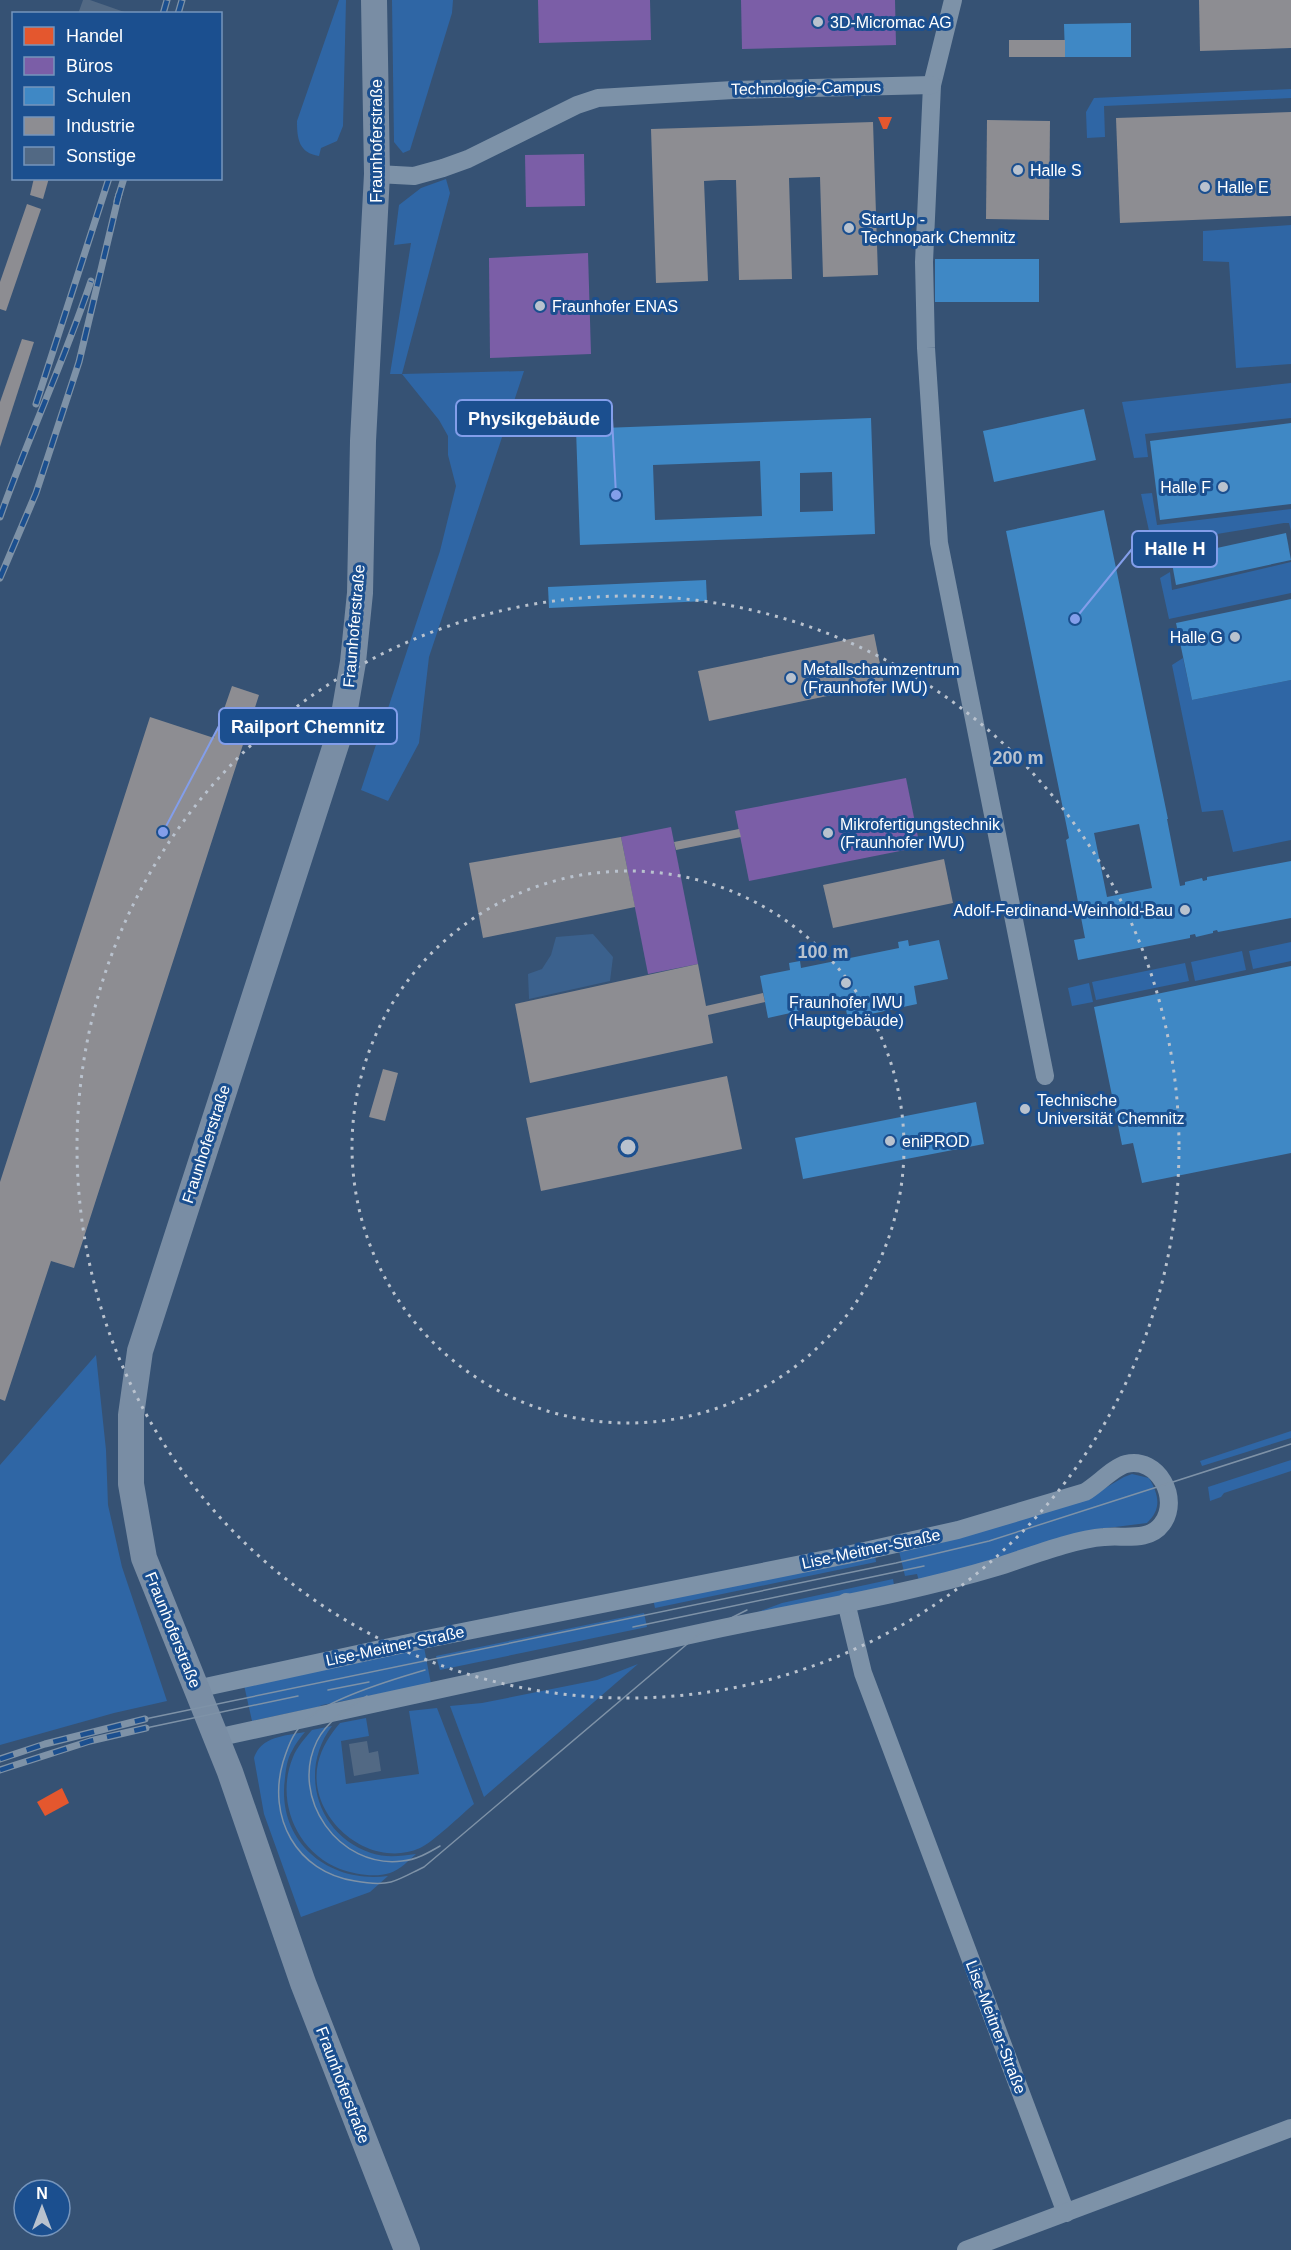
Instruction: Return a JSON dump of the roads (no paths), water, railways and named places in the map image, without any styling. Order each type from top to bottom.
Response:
[{"type":"main road","name":"Fraunhoferstraße","points":[[374,0],[377,174],[363,441],[360,593],[353,662],[342,726],[152,1308],[140,1351],[131,1415],[131,1484],[144,1558],[216,1738],[303,1983],[407,2250]]},
{"type":"street","points":[[953,0],[932,85],[924,262],[926,348],[939,543],[1045,1076]]},
{"type":"street","name":"Technologie-Campus","points":[[377,174],[414,176],[443,168],[468,159],[577,105],[598,98],[733,90],[932,85]]},
{"type":"street","name":"Lise-Meitner-Straße","points":[[196,1689],[958,1530],[1085,1492],[1102,1482],[1114,1470],[1126,1464],[1137,1463],[1152,1468],[1160,1476],[1168,1492],[1168,1511],[1162,1524],[1145,1536],[1102,1537],[1079,1542],[969,1575],[657,1644],[381,1700],[216,1738]]},
{"type":"street","name":"Lise-Meitner-Straße","points":[[846,1602],[863,1672],[1065,2212]]},
{"type":"street","points":[[966,2250],[1291,2128]]},
{"type":"tram line","points":[[145,1719],[896,1563],[989,1541],[1291,1444]]},
{"type":"tram line","points":[[633,1627],[924,1566]]},
{"type":"tram line","points":[[425,1670],[365,1689],[335,1702],[311,1716],[290,1742],[279,1783],[279,1803],[283,1821],[291,1839],[302,1854],[334,1876],[359,1882],[382,1883],[395,1881],[424,1867],[699,1634],[747,1610]]},
{"type":"tram line","points":[[328,1690],[369,1682]]},
{"type":"tram line","points":[[146,1728],[298,1696]]},
{"type":"tram line","points":[[367,1696],[332,1721],[317,1741],[310,1763],[310,1785],[315,1806],[325,1825],[340,1842],[358,1854],[379,1860],[402,1861],[426,1854],[440,1846]]},
{"type":"railway","points":[[164,12],[167,0]]},
{"type":"railway","points":[[179,12],[182,0]]},
{"type":"railway","points":[[36,404],[108,180]]},
{"type":"railway","points":[[117,201],[123,180]]},
{"type":"railway","points":[[0,578],[36,493],[79,362],[119,194]]},
{"type":"railway","points":[[0,517],[91,281]]},
{"type":"railway","points":[[0,1759],[45,1744],[145,1719]]},
{"type":"railway","points":[[0,1770],[90,1741],[146,1728]]},
{"type":"place","name":"3D-Micromac AG","points":[[818,22]]},
{"type":"place","name":"Halle S","points":[[1018,170]]},
{"type":"place","name":"Halle E","points":[[1205,187]]},
{"type":"place","name":"StartUp - Technopark Chemnitz","points":[[849,228]]},
{"type":"place","name":"Fraunhofer ENAS","points":[[540,306]]},
{"type":"place","name":"Halle F","points":[[1223,487]]},
{"type":"place","name":"Physikgebäude","points":[[616,495]]},
{"type":"place","name":"Halle H","points":[[1075,619]]},
{"type":"place","name":"Halle G","points":[[1235,637]]},
{"type":"place","name":"Metallschaumzentrum (Fraunhofer IWU)","points":[[791,678]]},
{"type":"place","name":"Railport Chemnitz","points":[[163,832]]},
{"type":"place","name":"Mikrofertigungstechnik (Fraunhofer IWU)","points":[[828,833]]},
{"type":"place","name":"Adolf-Ferdinand-Weinhold-Bau","points":[[1185,910]]},
{"type":"place","name":"Fraunhofer IWU (Hauptgebäude)","points":[[846,983]]},
{"type":"place","name":"Technische Universität Chemnitz","points":[[1025,1109]]},
{"type":"place","name":"eniPROD","points":[[890,1141]]}]
